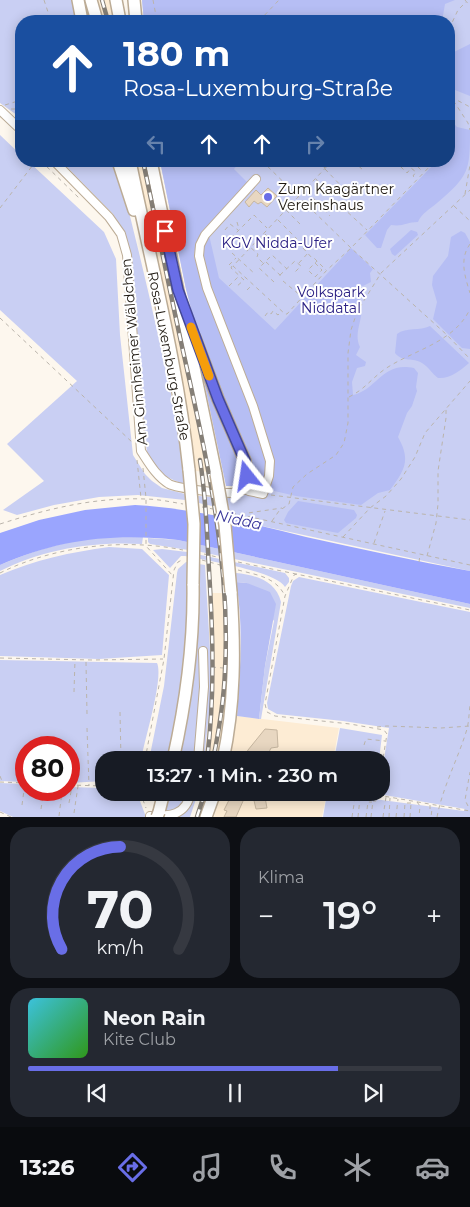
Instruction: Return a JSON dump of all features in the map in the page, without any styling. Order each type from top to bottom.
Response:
[{"type":"highway","points":[[78,0],[81,15]]},
{"type":"highway","points":[[91,0],[95,15]]},
{"type":"highway","points":[[116,0],[119,15]]},
{"type":"highway","points":[[134,0],[135,15]]},
{"type":"highway","points":[[120,167],[150,256]]},
{"type":"highway","name":"Rosa-Luxemburg-Straße","points":[[131,167],[177,380],[184,423],[194,524],[193,617],[189,665],[174,751]]},
{"type":"highway","name":"Rosa-Luxemburg-Straße","points":[[152,167],[225,525],[234,632],[234,672],[231,712],[224,751]]},
{"type":"highway","points":[[178,290],[218,399],[245,461],[247,476],[242,488]]},
{"type":"highway","points":[[155,815],[160,801]]},
{"type":"highway","points":[[206,817],[212,801]]},
{"type":"street","points":[[1,108],[15,123]]},
{"type":"street","name":"Am Ginnheimer Wäldchen","points":[[60,167],[109,217],[120,234],[127,255],[141,451],[155,472],[170,484],[190,489],[230,493],[237,492],[242,488]]},
{"type":"street","points":[[242,488],[249,492],[263,494],[269,476],[270,461],[253,406],[207,288],[199,256],[200,245],[205,234],[256,179]]},
{"type":"street","points":[[199,751],[203,716],[203,651]]},
{"type":"street","points":[[155,815],[167,816],[178,812],[185,808],[188,801]]},
{"type":"path","points":[[44,0],[49,15]]},
{"type":"path","points":[[153,0],[156,15]]},
{"type":"path","points":[[264,15],[279,0]]},
{"type":"path","points":[[455,16],[465,1],[470,6]]},
{"type":"path","points":[[455,98],[470,107]]},
{"type":"path","points":[[1,108],[15,102]]},
{"type":"path","points":[[455,104],[470,130]]},
{"type":"path","points":[[464,195],[470,165]]},
{"type":"path","points":[[0,208],[31,167]]},
{"type":"path","points":[[47,167],[83,202]]},
{"type":"path","points":[[268,167],[373,269],[447,335],[470,359]]},
{"type":"path","points":[[360,167],[363,170]]},
{"type":"path","points":[[402,167],[407,172],[411,168],[416,172],[413,176],[417,180]]},
{"type":"path","points":[[418,167],[424,172]]},
{"type":"path","points":[[233,266],[282,312],[287,314],[327,270],[351,248],[429,167]]},
{"type":"path","points":[[229,265],[268,229],[325,168],[348,192]]},
{"type":"path","points":[[316,178],[319,186],[337,204]]},
{"type":"path","points":[[302,186],[330,216]]},
{"type":"path","points":[[404,186],[408,189]]},
{"type":"path","points":[[271,522],[289,504],[292,498],[293,487],[307,474],[336,455],[344,443],[348,423],[348,361],[351,330],[357,312],[380,274],[470,190]]},
{"type":"path","points":[[394,196],[398,199]]},
{"type":"path","points":[[453,205],[470,222]]},
{"type":"path","points":[[342,206],[368,230]]},
{"type":"path","points":[[385,207],[388,210]]},
{"type":"path","points":[[286,210],[300,224]]},
{"type":"path","points":[[231,238],[254,216],[268,229]]},
{"type":"path","points":[[277,219],[297,239]]},
{"type":"path","points":[[237,222],[239,230]]},
{"type":"path","points":[[225,230],[230,224],[239,230]]},
{"type":"path","points":[[264,233],[282,251]]},
{"type":"path","points":[[239,242],[242,240],[258,254],[256,257],[280,275]]},
{"type":"path","points":[[470,244],[464,253],[463,260],[470,294]]},
{"type":"path","points":[[303,248],[327,270]]},
{"type":"path","points":[[232,253],[254,274],[256,271]]},
{"type":"path","points":[[298,264],[308,253]]},
{"type":"path","points":[[275,282],[259,268],[272,254],[287,269]]},
{"type":"path","points":[[236,288],[244,280],[231,268],[238,258]]},
{"type":"path","points":[[280,279],[280,275],[296,261],[298,264]]},
{"type":"path","points":[[315,263],[322,270],[315,277],[308,270],[315,263],[317,261]]},
{"type":"path","points":[[295,272],[301,266],[298,264]]},
{"type":"path","points":[[230,286],[239,276]]},
{"type":"path","points":[[284,281],[302,297]]},
{"type":"path","points":[[247,290],[253,284]]},
{"type":"path","points":[[348,398],[362,391],[387,368],[447,335],[461,322],[470,310]]},
{"type":"path","points":[[265,316],[268,312],[271,314],[273,311],[278,315],[282,312]]},
{"type":"path","points":[[0,318],[136,445],[135,441]]},
{"type":"path","points":[[342,538],[401,479],[415,456],[425,433],[470,381]]},
{"type":"path","points":[[426,556],[437,517],[438,471],[446,409]]},
{"type":"path","points":[[136,455],[141,499]]},
{"type":"path","points":[[143,468],[146,498],[146,546],[173,576],[164,659],[147,751]]},
{"type":"path","points":[[263,494],[385,511],[470,520]]},
{"type":"path","points":[[0,524],[60,507],[106,500],[146,498]]},
{"type":"path","points":[[241,514],[283,508]]},
{"type":"path","points":[[373,545],[385,511]]},
{"type":"path","points":[[232,513],[470,565]]},
{"type":"path","points":[[0,573],[25,562],[68,550],[116,545],[146,546]]},
{"type":"path","points":[[419,562],[420,555]]},
{"type":"path","points":[[385,751],[387,731],[275,716],[267,712],[265,704],[285,596],[294,575],[297,574],[470,610]]},
{"type":"path","points":[[0,658],[75,660],[164,659]]},
{"type":"path","points":[[74,692],[75,660]]},
{"type":"path","points":[[86,660],[87,714]]},
{"type":"path","points":[[204,666],[226,668]]},
{"type":"path","points":[[437,817],[446,782],[469,726],[470,705]]},
{"type":"path","points":[[120,712],[121,751]]},
{"type":"path","points":[[374,728],[387,726],[434,728],[469,726]]},
{"type":"path","points":[[87,728],[89,786]]},
{"type":"path","points":[[364,745],[366,739],[386,742]]},
{"type":"path","points":[[404,817],[406,802],[439,805],[469,811],[469,806],[465,800],[470,772]]},
{"type":"path","points":[[0,776],[1,782],[15,783]]},
{"type":"path","points":[[80,785],[95,786]]},
{"type":"path","points":[[390,798],[411,802]]},
{"type":"path","points":[[396,817],[398,799]]},
{"type":"path","points":[[22,805],[23,801]]},
{"type":"path","points":[[41,810],[42,801]]},
{"type":"path","points":[[59,816],[61,801]]},
{"type":"path","points":[[74,813],[75,801]]},
{"type":"path","points":[[146,801],[155,815]]},
{"type":"path","points":[[352,817],[354,801]]},
{"type":"path","points":[[358,817],[360,801]]},
{"type":"path","points":[[366,817],[368,802],[376,801]]},
{"type":"path","points":[[383,817],[385,801]]},
{"type":"path","points":[[389,817],[390,801]]},
{"type":"path","points":[[371,817],[373,802]]},
{"type":"path","points":[[410,817],[411,802]]},
{"type":"path","points":[[418,802],[420,806],[419,817]]},
{"type":"path","points":[[430,804],[430,809],[432,809],[431,817]]},
{"type":"path","points":[[0,812],[11,817]]},
{"type":"shaded area","points":[[96,0],[110,0],[114,15],[100,15]]},
{"type":"shaded area","points":[[136,167],[146,167],[211,472],[195,471],[185,398]]},
{"type":"shaded area","points":[[208,593],[228,593],[228,668],[223,729],[219,751],[205,751],[211,694]]},
{"type":"shaded area","points":[[237,716],[339,728],[335,751],[231,751]]},
{"type":"shaded area","points":[[219,801],[325,801],[322,817],[214,817]]},
{"type":"green space","points":[[0,0],[75,0],[78,15],[15,15],[15,114],[0,103]]},
{"type":"green space","name":"Volkspark Niddatal","points":[[142,0],[470,0],[470,571],[230,519],[229,510],[199,503],[198,496],[229,498],[243,496],[246,492],[186,289],[161,167],[455,167],[455,15],[143,15]]},
{"type":"green space","points":[[142,0],[455,0],[445,4],[443,15],[143,15]]},
{"type":"green space","points":[[470,44],[470,96],[455,90],[455,52]]},
{"type":"green space","points":[[455,125],[470,130],[466,172],[448,194],[424,214],[418,222],[391,225],[387,230],[381,248],[377,248],[365,235],[431,167],[455,167]]},
{"type":"green space","points":[[0,135],[15,149],[15,167],[34,167],[104,232],[116,259],[120,335],[133,455],[145,474],[152,481],[162,488],[185,494],[185,500],[138,495],[99,497],[54,505],[17,515],[3,510],[44,481],[7,444],[77,381],[0,310]]},
{"type":"green space","points":[[67,167],[118,167],[170,390],[180,446],[184,484],[159,472],[148,456],[131,255],[124,233],[113,214]]},
{"type":"green space","points":[[161,167],[236,167],[234,169],[248,183],[203,230],[196,243],[194,256],[267,460],[263,487],[258,490],[252,489],[250,484],[200,344],[186,289]]},
{"type":"green space","points":[[411,230],[417,232],[418,235],[395,256],[392,254],[390,249]]},
{"type":"green space","points":[[461,231],[465,233],[470,242],[470,349],[462,348],[433,319],[437,302],[432,285],[433,276],[448,256],[451,237]]},
{"type":"green space","points":[[209,235],[219,278],[275,330],[351,248],[373,269],[370,273],[371,282],[363,286],[359,285],[356,294],[362,307],[358,334],[360,347],[356,355],[366,362],[365,366],[357,368],[352,382],[353,395],[369,387],[394,368],[414,368],[418,373],[417,391],[398,437],[404,452],[403,471],[390,490],[378,493],[361,505],[296,496],[270,490],[272,460],[209,287],[203,255],[204,244]]},
{"type":"green space","points":[[430,326],[469,363],[451,376],[438,378],[427,366],[419,361],[401,358],[395,353],[397,334],[405,330]]},
{"type":"green space","points":[[202,372],[245,472],[238,486],[226,486]]},
{"type":"green space","points":[[298,501],[354,510],[357,515],[338,533],[286,523],[284,520],[288,512]]},
{"type":"green space","points":[[102,537],[143,537],[142,544],[87,545],[51,552],[16,563],[0,571],[0,565],[59,544]]},
{"type":"green space","points":[[148,538],[178,540],[470,604],[470,608],[201,552],[150,544]]},
{"type":"green space","points":[[109,547],[142,549],[169,575],[162,655],[99,659],[0,656],[0,575],[53,557]]},
{"type":"green space","points":[[162,549],[187,552],[285,573],[289,578],[289,582],[285,587],[279,581],[254,571],[185,556],[181,556],[170,568],[153,550]]},
{"type":"green space","points":[[186,562],[205,565],[211,694],[205,751],[179,751],[198,618],[200,576],[189,576],[187,639],[180,697],[170,751],[151,751],[164,686],[178,569]]},
{"type":"green space","points":[[236,573],[251,575],[264,580],[275,589],[281,602],[261,719],[259,719],[265,666],[274,621],[247,583],[236,582]]},
{"type":"green space","points":[[299,577],[470,612],[470,817],[323,817],[326,801],[389,801],[464,811],[465,809],[390,796],[390,751],[385,751],[389,728],[277,714],[268,709],[267,703],[293,581]]},
{"type":"green space","points":[[236,582],[247,583],[270,592],[276,604],[265,666],[259,719],[237,716],[241,632]]},
{"type":"green space","points":[[0,660],[157,663],[158,682],[156,695],[143,751],[95,751],[95,782],[80,782],[80,736],[15,736],[15,782],[0,781]]},
{"type":"green space","points":[[340,728],[382,735],[380,751],[336,751]]},
{"type":"green space","points":[[0,783],[15,784],[15,801],[80,801],[80,787],[95,788],[95,801],[140,801],[146,817],[13,817],[0,811]]},
{"type":"green space","points":[[168,801],[195,801],[190,817],[167,817],[164,815]]},
{"type":"water","points":[[135,505],[178,509],[221,517],[347,546],[470,571],[470,604],[178,540],[154,538],[131,537],[87,540],[44,549],[0,565],[0,533],[39,520],[85,510]]},
{"type":"building","name":"Zum Kaagärtner Vereinshaus","points":[[268,188],[277,196],[267,207],[261,202],[258,204],[254,201],[249,207],[245,202],[256,190],[261,195]]},
{"type":"building","points":[[265,729],[277,730],[278,747],[271,748],[270,751],[248,750]]},
{"type":"building","points":[[228,801],[243,801],[236,817],[224,817],[227,811],[224,810]]},
{"type":"building","points":[[254,801],[266,801],[267,808],[256,809]]},
{"type":"railway","points":[[102,0],[106,15]]},
{"type":"railway","points":[[144,167],[199,423],[220,546],[226,628],[225,670],[224,693],[215,751]]},
{"type":"railway","points":[[200,460],[206,515],[212,642],[212,688],[208,751]]},
{"type":"railway","points":[[197,817],[202,801]]},
{"type":"slow traffic","points":[[191,327],[209,376]]},
{"type":"place","name":"Zum Kaagärtner Vereinshaus","points":[[268,197]]},
{"type":"route","points":[[165,231],[178,290],[218,399],[245,461],[247,476]]},
{"type":"park label","name":"KGV Nidda-Ufer","points":[[277,243]]},
{"type":"water label","name":"Nidda","points":[[239,520]]}]
